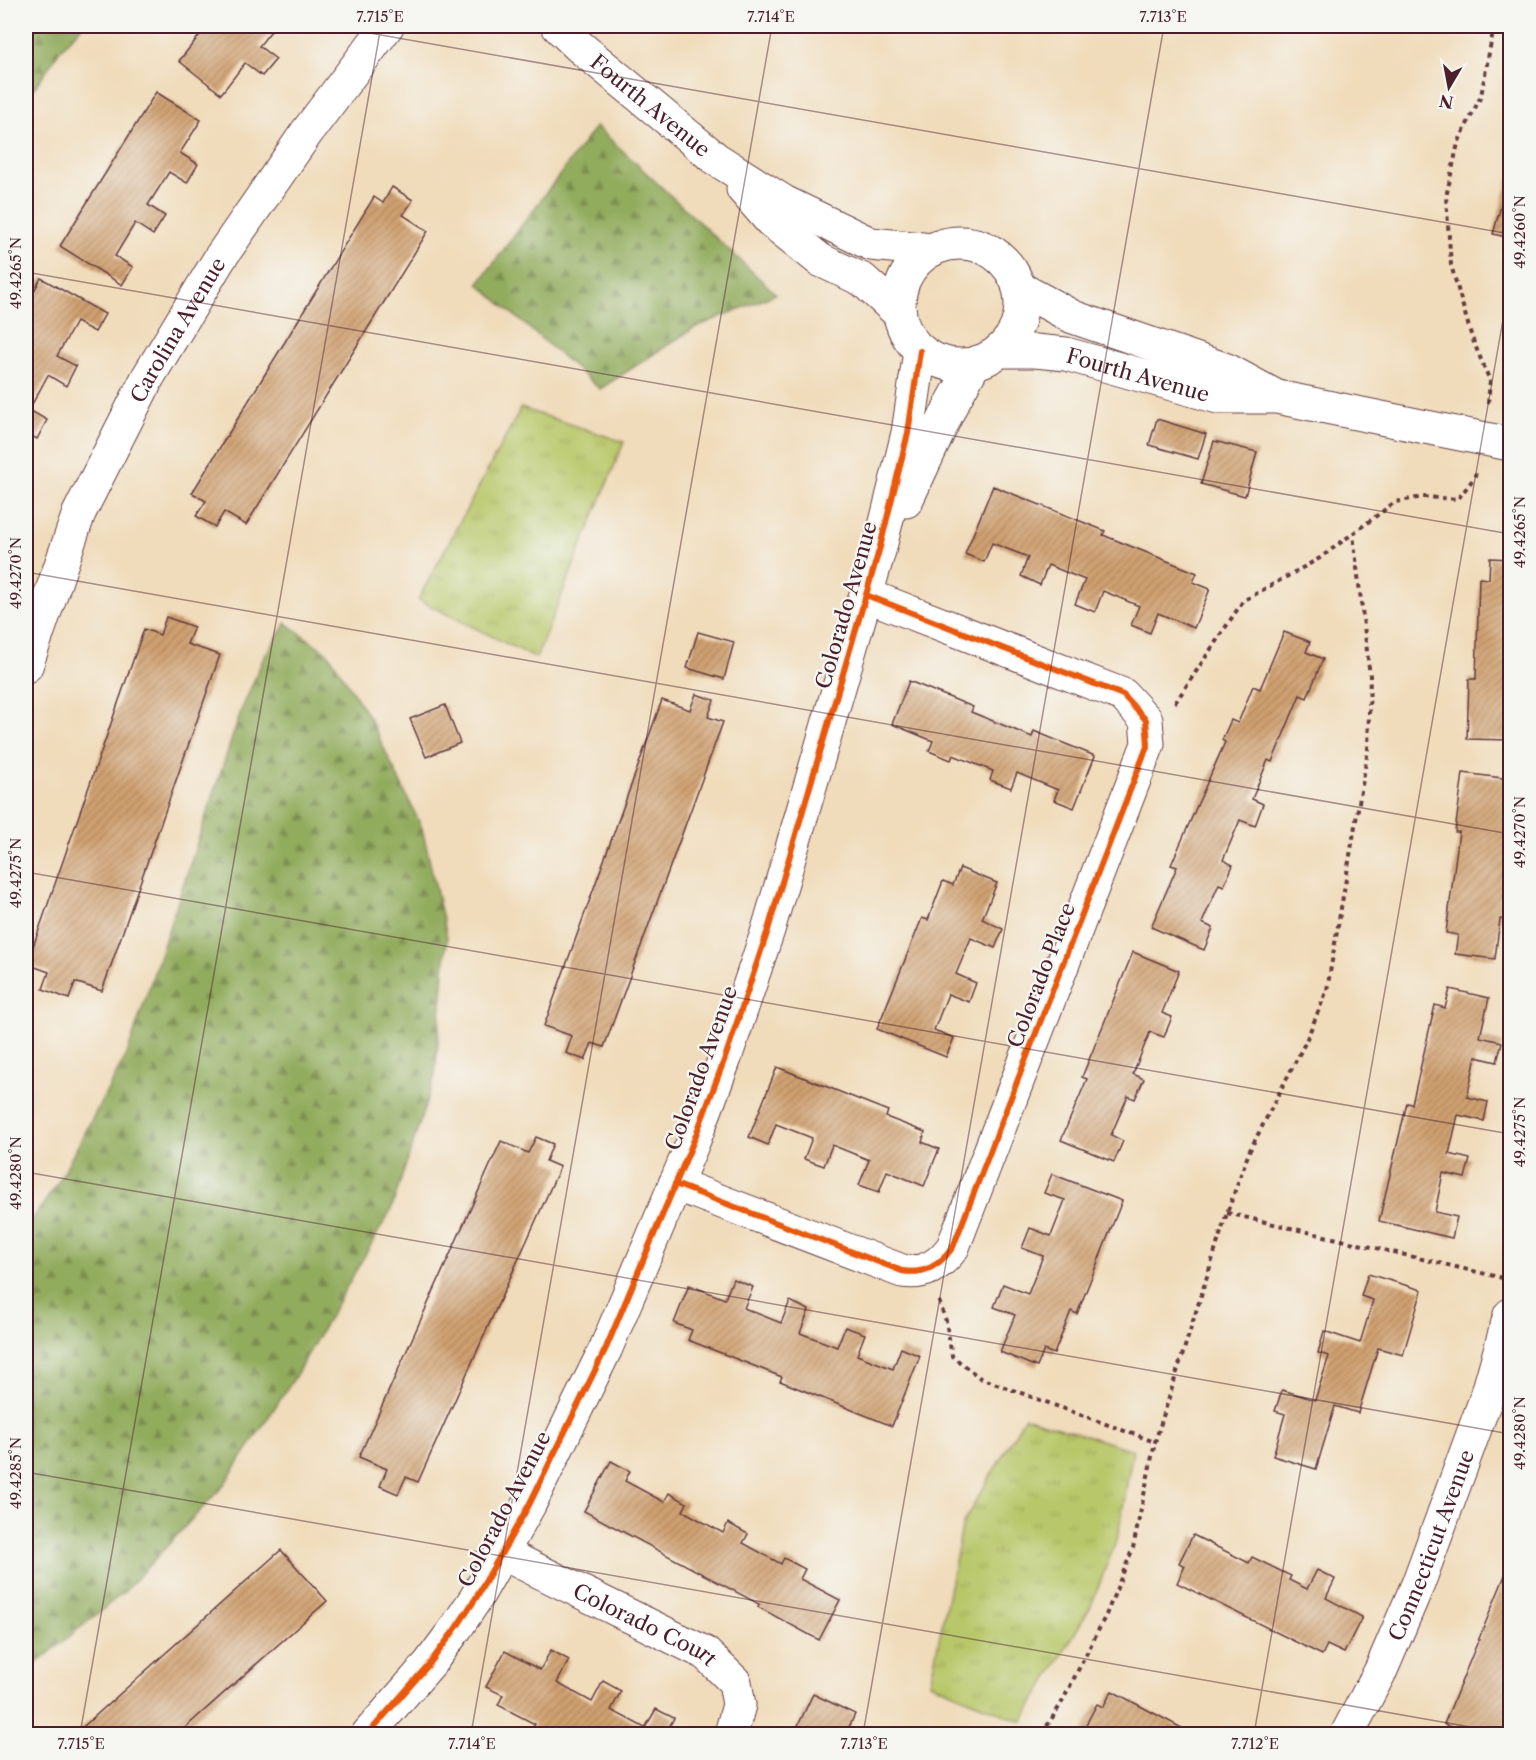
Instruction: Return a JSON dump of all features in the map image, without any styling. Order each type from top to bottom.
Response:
[{"type":"street","name":"Carolina Avenue","points":[[26,666],[79,513],[148,377],[220,258],[307,132],[387,26]]},
{"type":"street","name":"Fourth Avenue","points":[[558,26],[580,47],[716,159],[784,202],[871,244],[932,250]]},
{"type":"street","name":"Fourth Avenue","points":[[716,159],[770,219],[820,260],[863,280],[899,313]]},
{"type":"street","points":[[960,243],[980,247],[997,256],[1010,270],[1019,288],[1021,305],[1018,322],[1011,338],[987,357],[955,366],[936,361],[920,351],[906,334],[899,313],[899,294],[905,276],[916,262],[932,250],[946,245],[960,243]]},
{"type":"street","name":"Fourth Avenue","points":[[1019,288],[1072,317],[1227,370],[1276,397]]},
{"type":"street","name":"Colorado Avenue","points":[[368,1734],[430,1663],[456,1628],[529,1505],[606,1348],[675,1184],[725,1058],[768,930],[880,548],[908,433],[920,351]]},
{"type":"street","name":"Fourth Avenue","points":[[987,357],[1035,351],[1066,354],[1218,398],[1276,397],[1510,444]]},
{"type":"street","name":"Colorado Avenue","points":[[880,548],[909,496],[958,389],[987,357]]},
{"type":"street","name":"Colorado Place","points":[[866,595],[1124,695],[1146,720],[1149,744],[952,1247],[943,1261],[928,1270]]},
{"type":"street","points":[[675,1184],[902,1271],[914,1274],[928,1270]]},
{"type":"street","name":"Connecticut Avenue","points":[[1347,1734],[1381,1670],[1418,1584],[1488,1393],[1510,1315]]},
{"type":"street","name":"Colorado Court","points":[[502,1552],[705,1653],[735,1682],[740,1705],[731,1734]]},
{"type":"path","points":[[1042,1734],[1061,1704],[1106,1615],[1133,1548],[1155,1442],[1227,1214],[1249,1152],[1306,1041],[1327,990],[1368,750],[1370,676],[1353,534]]},
{"type":"path","points":[[1227,1214],[1510,1280]]},
{"type":"path","points":[[928,1270],[946,1321],[952,1356],[980,1377],[1155,1442]]},
{"type":"green space","points":[[26,26],[82,26],[61,49],[26,100]]},
{"type":"green space","points":[[596,126],[776,294],[694,328],[600,389],[478,284]]},
{"type":"green space","points":[[521,408],[624,442],[536,658],[418,600]]},
{"type":"green space","points":[[286,623],[329,654],[370,719],[422,828],[447,937],[435,1076],[391,1210],[293,1380],[223,1486],[125,1591],[26,1672],[26,1228],[56,1186],[127,1054],[241,711],[263,659]]},
{"type":"green space","points":[[1025,1417],[1133,1450],[1118,1536],[1091,1606],[1022,1722],[930,1683],[963,1523]]},
{"type":"building","points":[[207,26],[275,26],[259,46],[276,59],[262,76],[245,63],[221,94],[179,61]]},
{"type":"building","points":[[156,92],[201,120],[180,153],[198,164],[187,183],[169,172],[148,205],[165,216],[153,235],[135,223],[115,256],[133,267],[122,285],[60,246]]},
{"type":"building","points":[[1510,174],[1510,238],[1493,234]]},
{"type":"building","points":[[392,187],[413,200],[403,215],[428,231],[246,525],[224,512],[215,527],[196,516],[206,501],[192,493],[374,197],[383,203]]},
{"type":"building","points":[[41,278],[105,314],[95,332],[76,322],[57,356],[76,366],[66,386],[48,375],[29,410],[47,420],[37,439],[26,433],[26,306]]},
{"type":"building","points":[[1157,419],[1206,434],[1198,459],[1149,445]]},
{"type":"building","points":[[1214,441],[1257,452],[1245,496],[1201,484]]},
{"type":"building","points":[[993,486],[1105,531],[1103,535],[1197,573],[1193,582],[1210,589],[1194,628],[1158,613],[1150,633],[1131,625],[1139,606],[1103,591],[1095,612],[1075,604],[1085,580],[1048,565],[1040,585],[1021,576],[1028,557],[992,543],[984,562],[965,554]]},
{"type":"building","points":[[1490,558],[1510,559],[1510,740],[1467,739],[1469,679],[1476,679],[1479,578],[1489,579]]},
{"type":"building","points":[[166,617],[194,627],[187,644],[220,655],[102,991],[75,982],[69,999],[43,989],[49,972],[27,964],[144,629],[160,635]]},
{"type":"building","points":[[698,632],[734,642],[724,679],[687,668]]},
{"type":"building","points":[[1284,632],[1310,642],[1306,652],[1323,659],[1307,698],[1300,695],[1272,762],[1268,760],[1252,799],[1263,804],[1255,826],[1240,820],[1223,860],[1233,865],[1224,886],[1219,884],[1202,923],[1213,928],[1204,950],[1151,927],[1177,867],[1171,865],[1225,742],[1222,740],[1231,720],[1238,723],[1253,686],[1260,689]]},
{"type":"building","points":[[909,681],[973,707],[971,712],[1032,737],[1034,731],[1095,756],[1074,808],[1054,800],[1058,790],[1017,773],[1011,788],[990,780],[993,771],[953,755],[951,760],[929,751],[933,741],[892,724]]},
{"type":"building","points":[[696,694],[714,700],[708,717],[723,722],[604,1047],[592,1043],[585,1060],[566,1053],[572,1036],[544,1026],[662,700],[690,710]]},
{"type":"building","points":[[445,705],[460,743],[426,757],[410,719]]},
{"type":"building","points":[[1463,773],[1510,779],[1506,838],[1510,839],[1510,860],[1508,860],[1504,899],[1510,900],[1510,920],[1500,919],[1495,959],[1455,954],[1458,935],[1446,933],[1459,832],[1455,832]]},
{"type":"building","points":[[960,868],[997,883],[982,919],[1003,929],[995,948],[971,938],[956,974],[976,983],[969,1002],[948,994],[934,1030],[954,1038],[946,1057],[877,1029],[922,918],[928,920],[943,881],[953,885]]},
{"type":"building","points":[[1133,952],[1179,971],[1162,1013],[1172,1017],[1164,1037],[1150,1032],[1133,1074],[1144,1079],[1135,1099],[1128,1096],[1111,1135],[1123,1141],[1114,1162],[1061,1140],[1087,1079],[1082,1077]]},
{"type":"building","points":[[1450,989],[1489,998],[1480,1037],[1502,1042],[1497,1062],[1476,1057],[1467,1097],[1488,1102],[1484,1121],[1458,1115],[1449,1154],[1470,1159],[1465,1178],[1443,1173],[1435,1212],[1457,1217],[1452,1238],[1379,1221],[1407,1103],[1412,1104],[1435,1005],[1445,1008]]},
{"type":"building","points":[[777,1067],[888,1111],[886,1117],[925,1132],[922,1142],[939,1149],[924,1186],[887,1171],[879,1192],[859,1185],[869,1160],[832,1145],[824,1166],[804,1159],[812,1138],[776,1124],[768,1145],[749,1137]]},
{"type":"building","points":[[536,1137],[553,1144],[546,1161],[560,1167],[418,1482],[406,1477],[398,1494],[380,1486],[387,1469],[359,1457],[501,1141],[528,1153]]},
{"type":"building","points":[[1052,1174],[1122,1201],[1077,1314],[1071,1311],[1054,1354],[1044,1350],[1037,1367],[1000,1352],[1015,1315],[994,1307],[1003,1284],[1028,1294],[1043,1256],[1022,1248],[1030,1228],[1051,1236],[1065,1200],[1044,1193]]},
{"type":"building","points":[[1368,1274],[1422,1290],[1403,1355],[1378,1348],[1358,1413],[1335,1406],[1316,1469],[1273,1456],[1285,1414],[1275,1411],[1282,1390],[1315,1400],[1329,1356],[1318,1353],[1324,1331],[1360,1343],[1373,1300],[1361,1296]]},
{"type":"building","points":[[733,1279],[753,1287],[744,1308],[781,1323],[790,1301],[809,1310],[800,1333],[837,1347],[845,1327],[865,1334],[857,1355],[893,1369],[901,1348],[920,1356],[892,1426],[780,1381],[782,1377],[688,1340],[692,1330],[674,1323],[689,1285],[725,1299]]},
{"type":"building","points":[[611,1461],[630,1471],[625,1481],[664,1502],[669,1493],[687,1503],[683,1511],[723,1533],[728,1523],[748,1534],[743,1543],[781,1564],[784,1558],[805,1569],[800,1579],[840,1600],[819,1640],[758,1607],[759,1604],[584,1511]]},
{"type":"building","points":[[1193,1535],[1249,1563],[1252,1557],[1291,1576],[1289,1580],[1307,1589],[1317,1570],[1335,1579],[1326,1598],[1362,1617],[1344,1653],[1327,1645],[1322,1655],[1177,1583],[1185,1566],[1179,1563]]},
{"type":"building","points":[[281,1550],[327,1601],[178,1734],[75,1734]]},
{"type":"building","points":[[1510,1563],[1510,1734],[1456,1734],[1458,1730],[1444,1724]]},
{"type":"building","points":[[551,1650],[569,1660],[557,1683],[592,1702],[603,1681],[621,1691],[611,1710],[645,1728],[656,1709],[674,1718],[665,1734],[542,1734],[532,1729],[535,1724],[498,1705],[503,1695],[486,1687],[505,1651],[540,1670]]},
{"type":"building","points":[[1112,1691],[1193,1734],[1088,1734],[1082,1732],[1097,1704],[1103,1707]]},
{"type":"building","points":[[813,1694],[855,1714],[846,1734],[794,1734]]},
{"type":"cycle path","points":[[368,1734],[430,1663],[456,1628],[476,1598],[529,1505],[606,1348],[694,1140],[725,1058],[768,930],[880,547],[908,433],[920,351]]},
{"type":"cycle path","points":[[675,1184],[902,1271],[925,1270],[943,1259],[953,1247],[1148,744],[1146,720],[1123,695],[866,595]]}]
